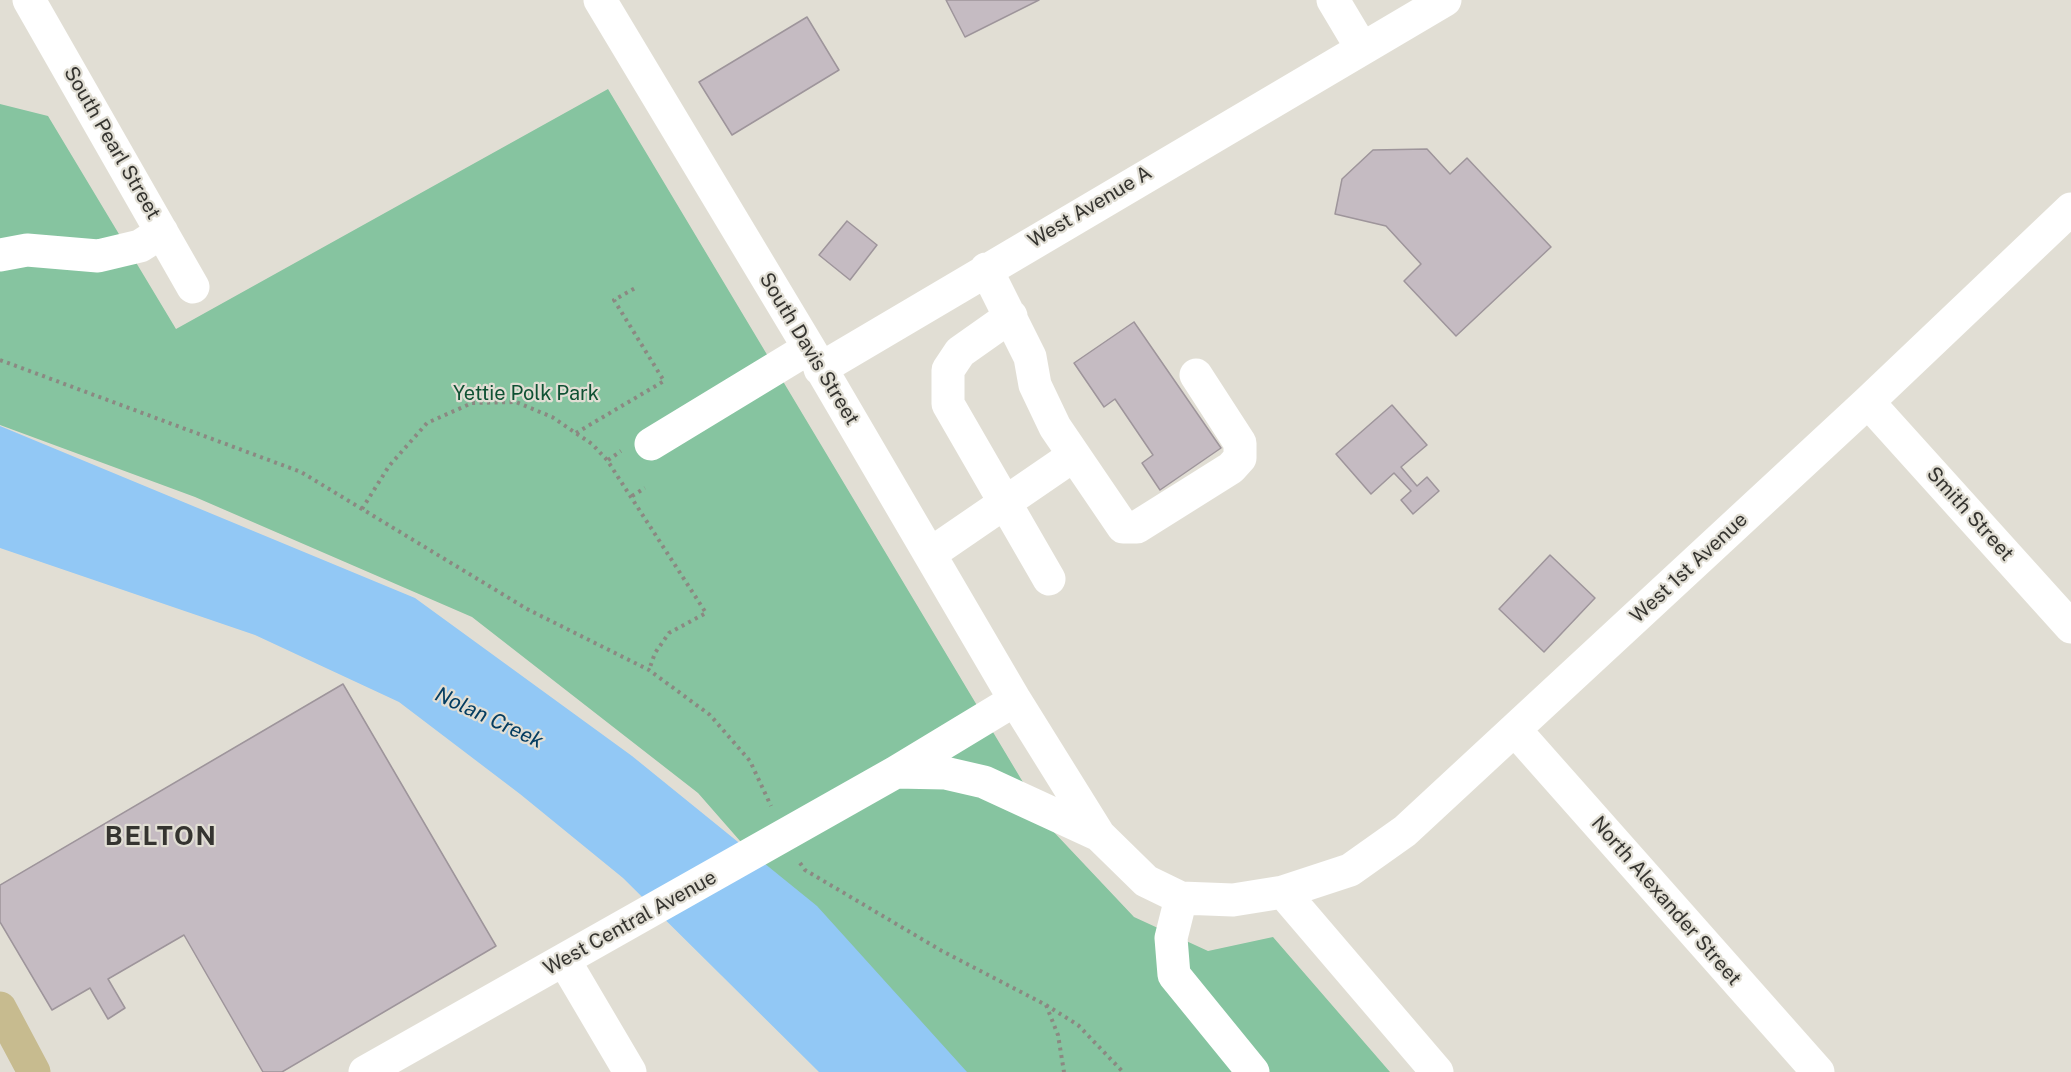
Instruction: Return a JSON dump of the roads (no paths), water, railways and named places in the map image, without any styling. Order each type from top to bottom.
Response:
[{"type":"main road","points":[[0,1008],[34,1072]]},
{"type":"street","name":"South Pearl Street","points":[[29,0],[194,287]]},
{"type":"street","name":"South Davis Street","points":[[600,0],[1015,700],[1099,835]]},
{"type":"street","points":[[1333,0],[1361,47]]},
{"type":"street","name":"West Avenue A","points":[[636,447],[986,269],[1361,47],[1445,0]]},
{"type":"street","name":"West 1st Avenue","points":[[1181,898],[1233,900],[1284,892],[1350,870],[1406,831],[1868,402],[2071,209]]},
{"type":"street","points":[[0,255],[27,250],[98,256],[140,246],[162,232]]},
{"type":"street","points":[[986,269],[1030,357],[1035,385],[1055,427],[1123,527],[1137,527],[1231,468],[1240,458],[1240,442],[1196,375]]},
{"type":"street","points":[[1011,316],[960,352],[948,370],[948,404],[1049,579]]},
{"type":"street","name":"Smith Street","points":[[1868,402],[2071,627]]},
{"type":"street","points":[[930,554],[1073,456]]},
{"type":"street","name":"West Central Avenue","points":[[365,1072],[576,954],[799,839],[896,772],[1015,700]]},
{"type":"street","name":"North Alexander Street","points":[[1515,730],[1818,1072]]},
{"type":"street","points":[[896,772],[945,773],[984,782],[1099,835],[1146,881],[1181,898],[1171,938],[1174,975],[1252,1072]]},
{"type":"street","points":[[1284,892],[1437,1072]]},
{"type":"street","points":[[576,954],[630,1072]]},
{"type":"water","name":"Nolan Creek","points":[[0,426],[415,598],[632,756],[817,906],[967,1072],[819,1072],[623,878],[520,794],[399,702],[255,635],[0,548]]},
{"type":"district","name":"BELTON","points":[[161,837]]},
{"type":"park label","name":"Yettie Polk Park","points":[[526,394]]}]
